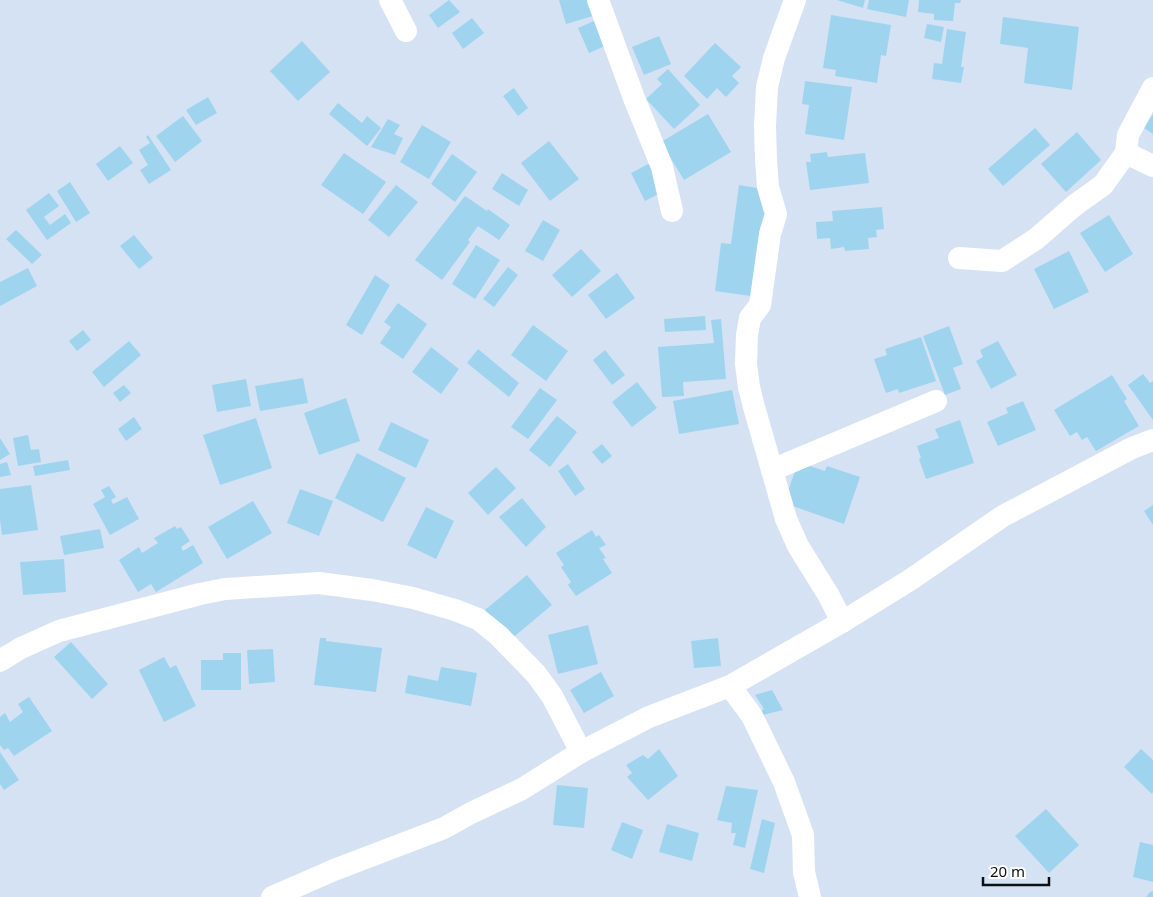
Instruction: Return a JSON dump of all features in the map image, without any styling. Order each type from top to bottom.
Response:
[{"type":"street","points":[[390,0],[406,31]]},
{"type":"street","points":[[598,0],[662,167],[672,211]]},
{"type":"street","points":[[795,0],[774,58],[767,87],[766,160],[768,187],[776,214],[770,234],[760,305],[750,318],[746,348],[749,387],[778,496],[798,546],[829,596],[842,622]]},
{"type":"street","points":[[959,258],[1002,261],[1036,239],[1075,205],[1103,185],[1126,153],[1128,135],[1153,88]]},
{"type":"street","points":[[1126,153],[1153,166]]},
{"type":"street","points":[[772,470],[936,401]]},
{"type":"street","points":[[272,897],[334,870],[444,828],[471,813],[522,790],[582,752],[649,717],[730,686],[842,622],[910,580],[1003,516],[1132,448],[1153,440]]},
{"type":"street","points":[[0,661],[21,648],[59,631],[225,589],[319,583],[372,590],[413,598],[478,619],[498,635],[536,674],[552,696],[582,752]]},
{"type":"street","points":[[730,686],[752,716],[784,782],[803,835],[804,872],[810,897]]},
{"type":"building","points":[[449,0],[460,12],[438,28],[429,15]]},
{"type":"building","points":[[559,0],[589,0],[593,16],[566,24]]},
{"type":"building","points":[[837,0],[865,0],[863,8]]},
{"type":"building","points":[[869,0],[909,0],[906,17],[867,9]]},
{"type":"building","points":[[919,0],[961,0],[960,3],[955,3],[953,21],[934,20],[934,14],[918,12]]},
{"type":"building","points":[[831,15],[891,25],[886,56],[881,55],[877,83],[835,76],[836,70],[823,68]]},
{"type":"building","points":[[1003,17],[1079,27],[1072,90],[1024,83],[1028,48],[1000,44]]},
{"type":"building","points":[[472,18],[484,33],[463,49],[452,33]]},
{"type":"building","points":[[594,21],[605,46],[589,53],[578,28]]},
{"type":"building","points":[[927,24],[944,27],[941,42],[924,38]]},
{"type":"building","points":[[947,29],[966,32],[961,67],[964,67],[961,83],[932,79],[934,63],[942,64]]},
{"type":"building","points":[[659,36],[671,64],[644,75],[632,47]]},
{"type":"building","points":[[302,41],[330,72],[298,101],[270,71]]},
{"type":"building","points":[[715,43],[741,67],[732,76],[739,83],[726,97],[717,88],[707,99],[684,76]]},
{"type":"building","points":[[668,69],[700,105],[674,129],[646,99],[662,84],[657,79]]},
{"type":"building","points":[[805,81],[852,87],[844,140],[805,134],[809,105],[802,104]]},
{"type":"building","points":[[514,88],[528,108],[518,116],[503,96]]},
{"type":"building","points":[[208,97],[217,113],[196,125],[186,110]]},
{"type":"building","points":[[338,103],[362,123],[367,116],[381,128],[367,146],[329,114]]},
{"type":"building","points":[[708,114],[731,152],[684,180],[661,142]]},
{"type":"building","points":[[1153,114],[1153,134],[1144,128]]},
{"type":"building","points":[[183,116],[202,141],[175,162],[156,136]]},
{"type":"building","points":[[388,119],[400,125],[394,134],[403,138],[395,155],[371,147]]},
{"type":"building","points":[[422,125],[451,142],[429,179],[400,162]]},
{"type":"building","points":[[1035,128],[1050,145],[1003,186],[988,169]]},
{"type":"building","points":[[1077,132],[1101,160],[1066,192],[1041,164]]},
{"type":"building","points":[[148,135],[171,170],[149,184],[140,170],[148,165],[139,150],[150,143],[146,137]]},
{"type":"building","points":[[549,141],[579,179],[550,201],[521,163]]},
{"type":"building","points":[[120,146],[133,163],[108,181],[96,164]]},
{"type":"building","points":[[827,152],[828,157],[865,153],[869,183],[810,190],[806,162],[811,162],[810,154]]},
{"type":"building","points":[[344,153],[386,182],[363,214],[321,185]]},
{"type":"building","points":[[452,154],[477,172],[455,202],[431,184]]},
{"type":"building","points":[[650,163],[664,191],[645,201],[631,173]]},
{"type":"building","points":[[502,173],[528,190],[519,206],[492,189]]},
{"type":"building","points":[[70,182],[90,213],[76,222],[57,191]]},
{"type":"building","points":[[396,185],[418,202],[389,237],[368,220]]},
{"type":"building","points":[[739,185],[763,189],[772,203],[758,297],[715,291],[721,243],[731,244]]},
{"type":"building","points":[[49,193],[59,206],[44,217],[50,225],[65,214],[71,223],[47,240],[26,210]]},
{"type":"building","points":[[465,196],[487,211],[488,209],[510,225],[499,240],[478,226],[468,240],[470,242],[442,280],[415,260]]},
{"type":"building","points":[[882,207],[884,229],[876,230],[877,237],[868,238],[869,249],[845,251],[844,247],[831,249],[830,238],[817,239],[816,222],[833,221],[832,211]]},
{"type":"building","points":[[1109,215],[1133,254],[1105,272],[1080,233]]},
{"type":"building","points":[[543,220],[560,230],[543,261],[525,251]]},
{"type":"building","points":[[16,230],[42,255],[32,264],[6,239]]},
{"type":"building","points":[[134,235],[153,258],[139,269],[120,246]]},
{"type":"building","points":[[476,245],[500,260],[475,299],[452,284]]},
{"type":"building","points":[[581,249],[601,271],[572,297],[552,275]]},
{"type":"building","points":[[1069,251],[1089,292],[1054,309],[1034,269]]},
{"type":"building","points":[[508,267],[518,275],[494,307],[483,299]]},
{"type":"building","points":[[28,268],[37,286],[0,306],[0,282]]},
{"type":"building","points":[[617,273],[635,298],[606,319],[588,295]]},
{"type":"building","points":[[375,275],[390,285],[362,335],[346,325]]},
{"type":"building","points":[[398,303],[427,324],[403,359],[380,343],[391,327],[384,322]]},
{"type":"building","points":[[705,316],[706,330],[665,332],[664,319]]},
{"type":"building","points":[[721,319],[726,379],[683,382],[684,396],[662,397],[658,347],[714,343],[711,320]]},
{"type":"building","points":[[533,325],[568,351],[546,381],[511,355]]},
{"type":"building","points":[[949,326],[963,364],[953,368],[961,389],[945,395],[923,336]]},
{"type":"building","points":[[83,330],[91,340],[77,351],[69,341]]},
{"type":"building","points":[[921,337],[936,381],[899,393],[898,389],[886,393],[874,359],[887,355],[885,349]]},
{"type":"building","points":[[129,341],[141,355],[104,387],[92,372]]},
{"type":"building","points":[[998,341],[1017,375],[991,389],[976,361],[983,357],[980,350]]},
{"type":"building","points":[[431,347],[459,369],[441,394],[412,372]]},
{"type":"building","points":[[478,349],[519,383],[509,397],[467,363]]},
{"type":"building","points":[[605,350],[625,375],[612,385],[593,360]]},
{"type":"building","points":[[1143,374],[1150,383],[1153,381],[1153,420],[1128,385]]},
{"type":"building","points":[[1112,375],[1127,399],[1124,401],[1139,426],[1096,451],[1087,437],[1082,440],[1077,432],[1070,436],[1054,410]]},
{"type":"building","points":[[303,378],[308,403],[260,411],[255,386]]},
{"type":"building","points":[[246,379],[251,406],[217,412],[212,385]]},
{"type":"building","points":[[637,382],[657,408],[632,427],[612,402]]},
{"type":"building","points":[[124,385],[131,393],[120,402],[113,393]]},
{"type":"building","points":[[540,388],[557,400],[528,439],[511,427]]},
{"type":"building","points":[[732,390],[739,424],[679,434],[673,401]]},
{"type":"building","points":[[346,398],[360,441],[319,455],[304,413]]},
{"type":"building","points":[[1023,401],[1036,430],[998,446],[987,422],[1008,413],[1006,408]]},
{"type":"building","points":[[557,416],[577,432],[550,467],[529,450]]},
{"type":"building","points":[[134,417],[142,429],[126,441],[118,429]]},
{"type":"building","points":[[256,418],[272,468],[220,485],[203,435]]},
{"type":"building","points":[[960,420],[974,463],[926,479],[917,446],[939,438],[935,429]]},
{"type":"building","points":[[391,422],[429,440],[416,468],[378,450]]},
{"type":"building","points":[[28,435],[31,450],[39,449],[41,462],[18,466],[13,438]]},
{"type":"building","points":[[0,438],[10,454],[0,460]]},
{"type":"building","points":[[602,444],[612,456],[602,464],[592,452]]},
{"type":"building","points":[[357,453],[406,478],[383,522],[335,498]]},
{"type":"building","points":[[68,460],[70,470],[35,476],[33,466]]},
{"type":"building","points":[[7,462],[11,475],[0,477],[0,464]]},
{"type":"building","points":[[798,462],[825,471],[827,466],[860,477],[844,524],[784,503]]},
{"type":"building","points":[[568,464],[585,489],[575,496],[558,471]]},
{"type":"building","points":[[496,467],[516,488],[488,515],[468,493]]},
{"type":"building","points":[[31,485],[38,530],[2,535],[0,489]]},
{"type":"building","points":[[109,486],[116,497],[111,500],[113,504],[127,497],[139,519],[110,535],[93,504],[105,497],[101,490]]},
{"type":"building","points":[[300,489],[333,501],[319,536],[287,523]]},
{"type":"building","points":[[522,498],[546,527],[526,547],[499,517]]},
{"type":"building","points":[[253,501],[272,533],[227,559],[208,527]]},
{"type":"building","points":[[1153,505],[1153,525],[1144,511]]},
{"type":"building","points":[[426,507],[454,521],[436,559],[407,545]]},
{"type":"building","points":[[175,526],[177,529],[181,527],[190,541],[181,547],[183,551],[193,545],[203,563],[156,592],[151,584],[138,592],[119,560],[139,547],[142,553],[158,543],[154,538]]},
{"type":"building","points":[[100,529],[104,548],[64,555],[60,536]]},
{"type":"building","points":[[592,530],[596,537],[599,535],[606,545],[599,548],[606,558],[603,559],[612,573],[576,596],[568,585],[571,582],[561,567],[564,565],[556,553]]},
{"type":"building","points":[[64,559],[66,592],[23,595],[20,562]]},
{"type":"building","points":[[527,575],[552,605],[510,640],[485,610]]},
{"type":"building","points":[[588,625],[598,664],[558,674],[548,635]]},
{"type":"building","points":[[320,638],[326,638],[326,641],[382,648],[376,692],[314,685]]},
{"type":"building","points":[[718,638],[721,666],[694,668],[691,641]]},
{"type":"building","points":[[71,642],[108,684],[92,699],[54,657]]},
{"type":"building","points":[[273,649],[275,682],[249,684],[247,650]]},
{"type":"building","points":[[223,653],[241,653],[241,690],[201,690],[201,660],[223,660]]},
{"type":"building","points":[[164,657],[170,668],[176,665],[196,706],[164,722],[139,670]]},
{"type":"building","points":[[441,667],[477,673],[471,706],[405,693],[408,675],[438,681]]},
{"type":"building","points":[[601,672],[614,696],[584,713],[570,690]]},
{"type":"building","points":[[772,690],[783,710],[759,716],[758,712],[764,709],[755,695]]},
{"type":"building","points":[[29,697],[52,731],[14,756],[8,748],[4,750],[0,745],[0,717],[5,713],[10,722],[23,712],[18,704]]},
{"type":"building","points":[[659,749],[678,776],[648,800],[627,777],[632,773],[626,765],[643,755],[648,759]]},
{"type":"building","points":[[1141,749],[1153,760],[1152,794],[1124,767]]},
{"type":"building","points":[[0,752],[19,780],[4,790],[0,784]]},
{"type":"building","points":[[557,785],[588,788],[584,828],[553,825]]},
{"type":"building","points":[[726,786],[758,790],[745,848],[733,845],[736,833],[731,833],[732,823],[717,820]]},
{"type":"building","points":[[1046,809],[1079,845],[1049,873],[1015,836]]},
{"type":"building","points":[[762,819],[775,823],[764,873],[750,869]]},
{"type":"building","points":[[622,822],[643,830],[632,859],[611,850]]},
{"type":"building","points":[[667,824],[699,833],[692,861],[659,852]]},
{"type":"building","points":[[1140,842],[1153,845],[1153,882],[1133,877]]},
{"type":"building","points":[[1153,891],[1153,897],[1146,897],[1150,892]]}]
